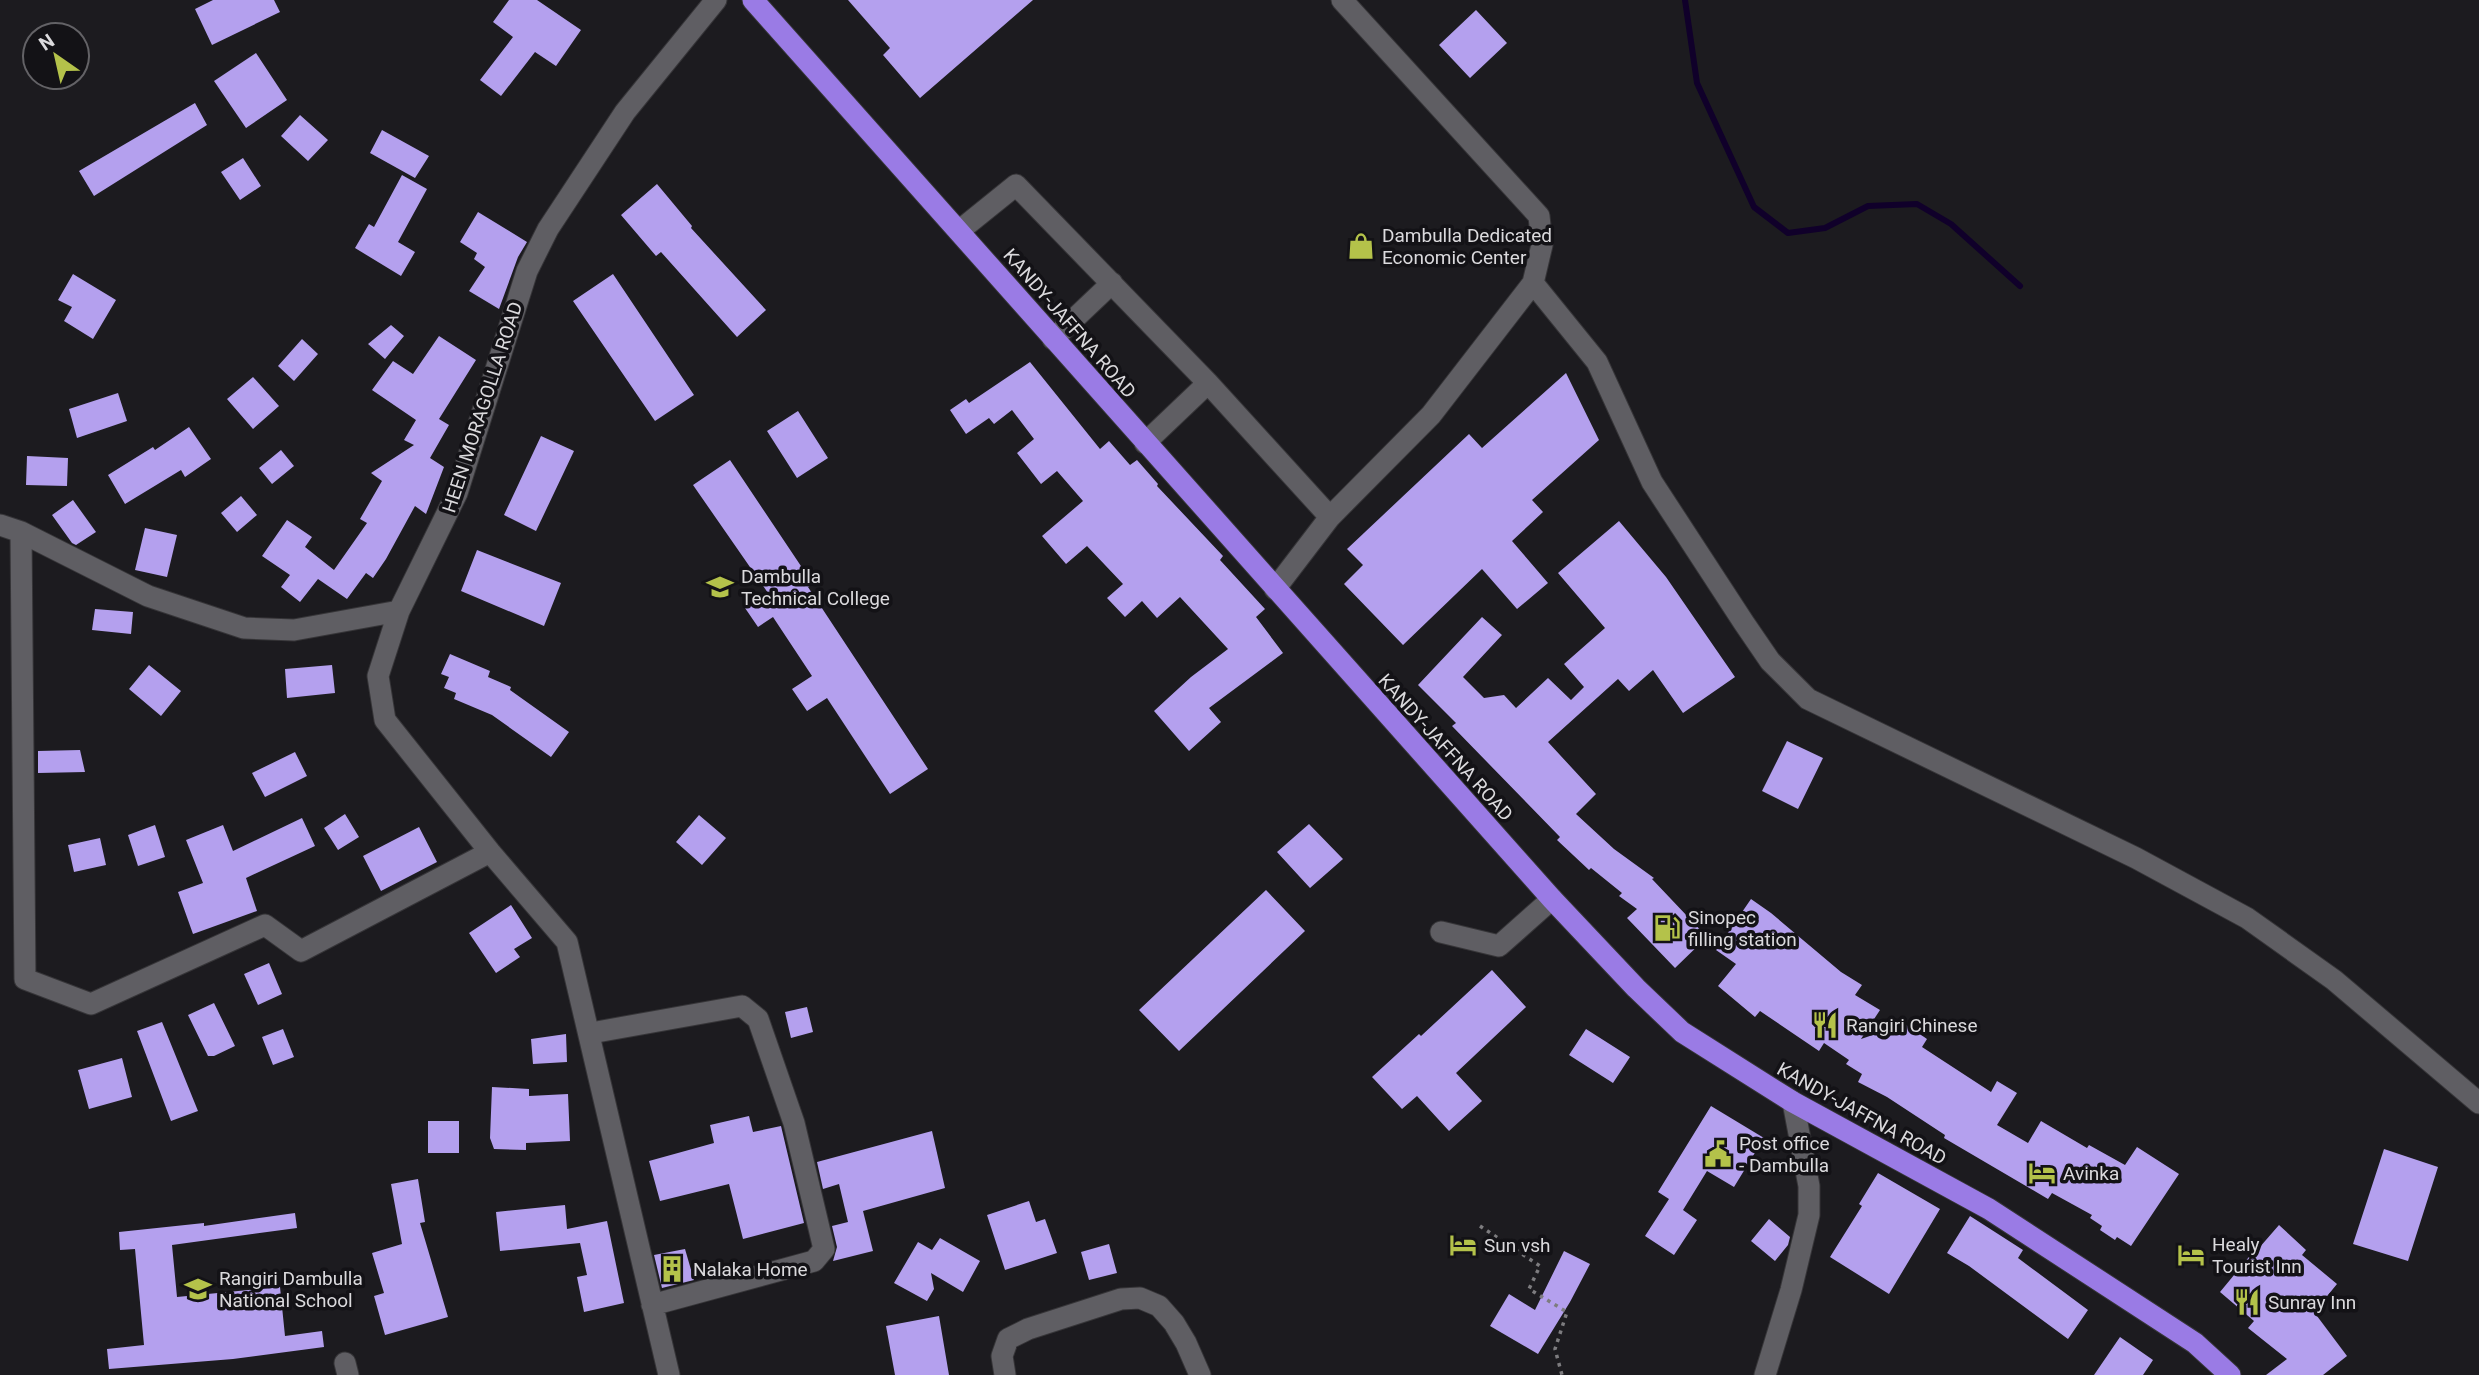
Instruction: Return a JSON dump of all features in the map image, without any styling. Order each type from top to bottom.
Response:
[{"type":"highway","name":"KANDY-JAFFNA ROAD","points":[[753,0],[1552,899],[1636,988],[1682,1032],[1793,1102],[1989,1209],[2195,1343],[2230,1375]]},
{"type":"street","name":"HEEN MORAGOLLA ROAD","points":[[669,1375],[591,1033],[567,942],[490,852],[384,720],[378,676],[400,611],[457,494],[527,271],[548,229],[625,112],[716,0]]},
{"type":"street","points":[[1275,589],[1330,517],[1432,415],[1533,283],[1542,245],[1539,216],[1342,0]]},
{"type":"street","points":[[959,231],[1016,185],[1208,383],[1330,517]]},
{"type":"street","points":[[1054,339],[1112,283]]},
{"type":"street","points":[[1533,283],[1597,362],[1652,482],[1736,611],[1770,662],[1808,699],[2136,858],[2246,918],[2334,980],[2479,1103]]},
{"type":"street","points":[[1145,443],[1208,383]]},
{"type":"street","points":[[0,526],[21,532],[148,596],[244,628],[293,630],[400,611]]},
{"type":"street","points":[[21,532],[25,979],[91,1004],[265,925],[301,951],[490,852]]},
{"type":"street","points":[[1441,932],[1499,946],[1552,899]]},
{"type":"street","points":[[591,1033],[742,1006],[758,1019],[794,1123],[824,1249],[814,1261],[652,1305]]},
{"type":"street","points":[[1765,1375],[1791,1290],[1808,1215],[1808,1186],[1793,1102]]},
{"type":"street","points":[[1005,1375],[1002,1356],[1008,1339],[1028,1329],[1121,1299],[1140,1298],[1159,1306],[1174,1323],[1200,1375]]},
{"type":"path","points":[[1480,1226],[1541,1266],[1530,1289],[1567,1312],[1555,1349],[1562,1375]]},
{"type":"building","points":[[213,0],[274,0],[280,12],[212,45],[195,9]]},
{"type":"building","points":[[509,0],[537,0],[581,30],[556,66],[535,52],[501,96],[480,80],[513,37],[493,22]]},
{"type":"building","points":[[848,0],[1033,0],[920,98],[883,55],[890,48]]},
{"type":"building","points":[[1476,10],[1507,43],[1470,78],[1439,45]]},
{"type":"building","points":[[256,53],[287,100],[246,128],[214,81]]},
{"type":"building","points":[[195,103],[207,125],[94,196],[79,171]]},
{"type":"building","points":[[300,115],[328,140],[308,161],[281,136]]},
{"type":"building","points":[[382,130],[429,156],[415,178],[370,153]]},
{"type":"building","points":[[243,158],[261,186],[240,200],[221,172]]},
{"type":"building","points":[[402,175],[427,189],[398,242],[415,252],[401,276],[355,248],[369,224],[374,227]]},
{"type":"building","points":[[657,184],[691,228],[766,310],[737,337],[661,252],[656,256],[621,215]]},
{"type":"building","points":[[478,212],[527,242],[518,257],[499,309],[469,291],[485,267],[474,259],[477,253],[460,242]]},
{"type":"building","points":[[73,274],[116,300],[93,339],[64,321],[72,307],[58,300]]},
{"type":"building","points":[[613,274],[694,395],[655,421],[573,301]]},
{"type":"building","points":[[391,325],[404,336],[385,359],[368,344]]},
{"type":"building","points":[[439,336],[476,360],[439,419],[449,425],[430,458],[444,467],[426,514],[415,506],[373,578],[366,573],[347,599],[318,579],[300,602],[281,587],[290,575],[262,556],[287,520],[312,537],[305,547],[334,570],[367,523],[360,519],[382,481],[371,473],[414,445],[404,440],[416,420],[372,390],[393,361],[413,374]]},
{"type":"building","points":[[302,339],[318,354],[294,381],[278,366]]},
{"type":"building","points":[[1030,362],[1100,449],[1109,441],[1130,465],[1137,460],[1157,486],[1223,556],[1220,560],[1265,609],[1256,617],[1283,653],[1209,708],[1221,722],[1189,751],[1154,711],[1191,677],[1228,649],[1180,597],[1157,618],[1142,601],[1125,617],[1107,598],[1123,584],[1087,546],[1066,564],[1042,536],[1083,501],[1057,471],[1041,484],[1017,453],[1034,439],[1012,410],[994,424],[989,418],[966,434],[950,410],[966,399],[969,403]]},
{"type":"building","points":[[1566,373],[1599,440],[1532,500],[1543,512],[1512,541],[1548,583],[1517,609],[1482,569],[1403,645],[1344,584],[1363,565],[1347,549],[1469,434],[1482,448]]},
{"type":"building","points":[[253,377],[279,406],[253,429],[227,399]]},
{"type":"building","points":[[118,393],[127,421],[77,438],[69,409]]},
{"type":"building","points":[[798,411],[828,458],[797,478],[767,431]]},
{"type":"building","points":[[189,427],[211,459],[185,477],[181,470],[125,504],[108,475],[153,447],[155,450]]},
{"type":"building","points":[[541,436],[574,451],[536,531],[504,515]]},
{"type":"building","points":[[281,450],[294,466],[272,484],[259,468]]},
{"type":"building","points":[[27,456],[68,458],[67,486],[26,485]]},
{"type":"building","points":[[730,460],[813,584],[808,587],[928,769],[890,794],[827,698],[807,711],[792,689],[812,676],[773,617],[758,627],[745,608],[768,593],[693,485]]},
{"type":"building","points":[[241,496],[257,515],[237,532],[221,513]]},
{"type":"building","points":[[73,500],[96,532],[76,545],[52,515]]},
{"type":"building","points":[[1619,521],[1666,577],[1735,677],[1683,713],[1653,670],[1629,691],[1618,679],[1548,742],[1596,794],[1576,814],[1614,849],[1654,878],[1652,879],[1707,937],[1675,968],[1627,918],[1637,909],[1619,896],[1622,893],[1591,868],[1589,870],[1557,840],[1560,837],[1452,726],[1456,723],[1418,685],[1482,617],[1502,635],[1463,677],[1484,698],[1504,695],[1516,708],[1548,678],[1571,700],[1584,687],[1564,664],[1605,628],[1558,573]]},
{"type":"building","points":[[145,528],[177,535],[167,577],[135,570]]},
{"type":"building","points":[[477,550],[561,583],[544,626],[461,591]]},
{"type":"building","points":[[95,609],[133,612],[131,634],[92,630]]},
{"type":"building","points":[[450,654],[490,671],[488,677],[511,687],[510,690],[569,732],[551,757],[492,715],[454,699],[456,693],[444,688],[449,677],[441,674]]},
{"type":"building","points":[[149,665],[181,691],[161,716],[129,689]]},
{"type":"building","points":[[332,665],[335,693],[287,698],[285,669]]},
{"type":"building","points":[[1787,741],[1823,758],[1798,809],[1762,791]]},
{"type":"building","points":[[80,750],[85,772],[38,773],[38,751]]},
{"type":"building","points":[[295,752],[307,776],[265,797],[252,773]]},
{"type":"building","points":[[345,814],[359,837],[338,850],[324,828]]},
{"type":"building","points":[[699,815],[726,838],[702,865],[676,842]]},
{"type":"building","points":[[302,818],[315,846],[246,878],[257,911],[193,934],[178,892],[203,883],[186,840],[223,825],[233,851]]},
{"type":"building","points":[[1309,824],[1343,859],[1310,888],[1277,852]]},
{"type":"building","points":[[155,825],[165,857],[138,866],[128,835]]},
{"type":"building","points":[[419,827],[437,862],[381,891],[363,856]]},
{"type":"building","points":[[100,838],[106,865],[74,872],[68,845]]},
{"type":"building","points":[[1266,890],[1305,931],[1179,1051],[1139,1010]]},
{"type":"building","points":[[1751,899],[1841,972],[1862,985],[1855,995],[1880,1010],[1861,1039],[1905,1024],[1927,1039],[1922,1047],[1991,1092],[1997,1081],[2017,1093],[1997,1125],[2028,1143],[2041,1121],[2087,1148],[2089,1145],[2125,1165],[2137,1147],[2179,1174],[2131,1246],[2100,1230],[2102,1226],[2090,1218],[2092,1215],[2052,1193],[2048,1199],[1944,1138],[1945,1135],[1887,1097],[1858,1082],[1862,1074],[1846,1064],[1849,1060],[1824,1043],[1819,1051],[1760,1011],[1755,1017],[1718,986],[1736,964],[1716,950]]},
{"type":"building","points":[[511,905],[532,938],[514,949],[520,957],[496,973],[469,933]]},
{"type":"building","points":[[269,963],[282,994],[258,1005],[244,974]]},
{"type":"building","points":[[1492,970],[1526,1007],[1456,1073],[1482,1101],[1449,1131],[1417,1096],[1402,1109],[1372,1077]]},
{"type":"building","points":[[214,1003],[235,1046],[208,1056],[188,1015]]},
{"type":"building","points":[[807,1007],[813,1032],[791,1038],[785,1012]]},
{"type":"building","points":[[162,1022],[198,1111],[171,1121],[137,1031]]},
{"type":"building","points":[[283,1029],[294,1057],[273,1065],[262,1037]]},
{"type":"building","points":[[1586,1029],[1630,1057],[1613,1083],[1569,1055]]},
{"type":"building","points":[[566,1034],[567,1062],[533,1064],[531,1039]]},
{"type":"building","points":[[122,1058],[132,1097],[89,1109],[78,1070]]},
{"type":"building","points":[[492,1087],[529,1089],[529,1096],[568,1094],[570,1141],[526,1143],[526,1150],[494,1149],[490,1138]]},
{"type":"building","name":"Post office - Dambulla","points":[[1711,1106],[1764,1138],[1734,1187],[1707,1171],[1683,1210],[1697,1220],[1674,1255],[1645,1236],[1669,1199],[1658,1192]]},
{"type":"building","points":[[749,1116],[753,1132],[781,1126],[804,1223],[743,1239],[729,1184],[660,1201],[649,1161],[714,1143],[710,1125]]},
{"type":"building","points":[[428,1121],[459,1121],[459,1153],[428,1153]]},
{"type":"building","points":[[932,1131],[945,1188],[863,1211],[873,1251],[833,1261],[837,1247],[832,1226],[848,1222],[839,1184],[823,1189],[817,1162]]},
{"type":"building","points":[[2384,1149],[2438,1167],[2408,1261],[2353,1244]]},
{"type":"building","points":[[1878,1173],[1940,1209],[1889,1294],[1830,1257],[1862,1206],[1859,1204]]},
{"type":"building","points":[[418,1179],[425,1222],[420,1223],[448,1317],[385,1335],[374,1296],[384,1293],[372,1253],[402,1244],[391,1184]]},
{"type":"building","points":[[1029,1201],[1036,1222],[1045,1219],[1057,1253],[1005,1270],[987,1215]]},
{"type":"building","points":[[565,1205],[567,1229],[607,1221],[624,1303],[584,1312],[577,1277],[587,1275],[580,1243],[500,1251],[496,1212]]},
{"type":"building","points":[[295,1213],[297,1228],[172,1245],[177,1297],[280,1287],[285,1336],[322,1331],[324,1347],[233,1359],[109,1369],[107,1349],[144,1345],[135,1249],[120,1250],[119,1232],[204,1223],[204,1226]]},
{"type":"building","points":[[1970,1216],[2023,1250],[2018,1258],[2088,1310],[2068,1339],[1969,1266],[1947,1253]]},
{"type":"building","points":[[1769,1219],[1790,1237],[1788,1245],[1775,1261],[1751,1241]]},
{"type":"building","points":[[2279,1225],[2306,1250],[2302,1255],[2337,1284],[2314,1312],[2347,1356],[2323,1375],[2266,1375],[2287,1359],[2248,1328],[2254,1321],[2220,1292]]},
{"type":"building","points":[[940,1238],[980,1261],[963,1292],[931,1273],[934,1289],[927,1301],[894,1283],[918,1242],[932,1250]]},
{"type":"building","points":[[1109,1244],[1117,1273],[1089,1280],[1081,1252]]},
{"type":"building","name":"Nalaka Home","points":[[685,1249],[694,1280],[662,1288],[654,1255]]},
{"type":"building","points":[[1564,1251],[1590,1264],[1538,1354],[1490,1326],[1509,1294],[1535,1310]]},
{"type":"building","points":[[939,1316],[949,1375],[895,1375],[886,1326]]},
{"type":"building","points":[[2120,1337],[2153,1360],[2143,1375],[2094,1375]]},
{"type":"waterway","points":[[1685,0],[1697,83],[1754,207],[1788,233],[1825,228],[1868,206],[1917,204],[1951,224],[2020,286]]},
{"type":"place","name":"Dambulla Dedicated Economic Center","points":[[1361,246]]},
{"type":"place","name":"Dambulla Technical College","points":[[720,587]]},
{"type":"place","name":"Sinopec filling station","points":[[1667,928]]},
{"type":"place","name":"Rangiri Chinese","points":[[1825,1025]]},
{"type":"place","name":"Post office - Dambulla","points":[[1718,1154]]},
{"type":"place","name":"Avinka","points":[[2042,1173]]},
{"type":"place","name":"Sun vsh","points":[[1463,1245]]},
{"type":"place","name":"Healy Tourist Inn","points":[[2191,1255]]},
{"type":"place","name":"Nalaka Home","points":[[672,1269]]},
{"type":"place","name":"Rangiri Dambulla National School","points":[[198,1289]]},
{"type":"place","name":"Sunray Inn","points":[[2247,1302]]}]
